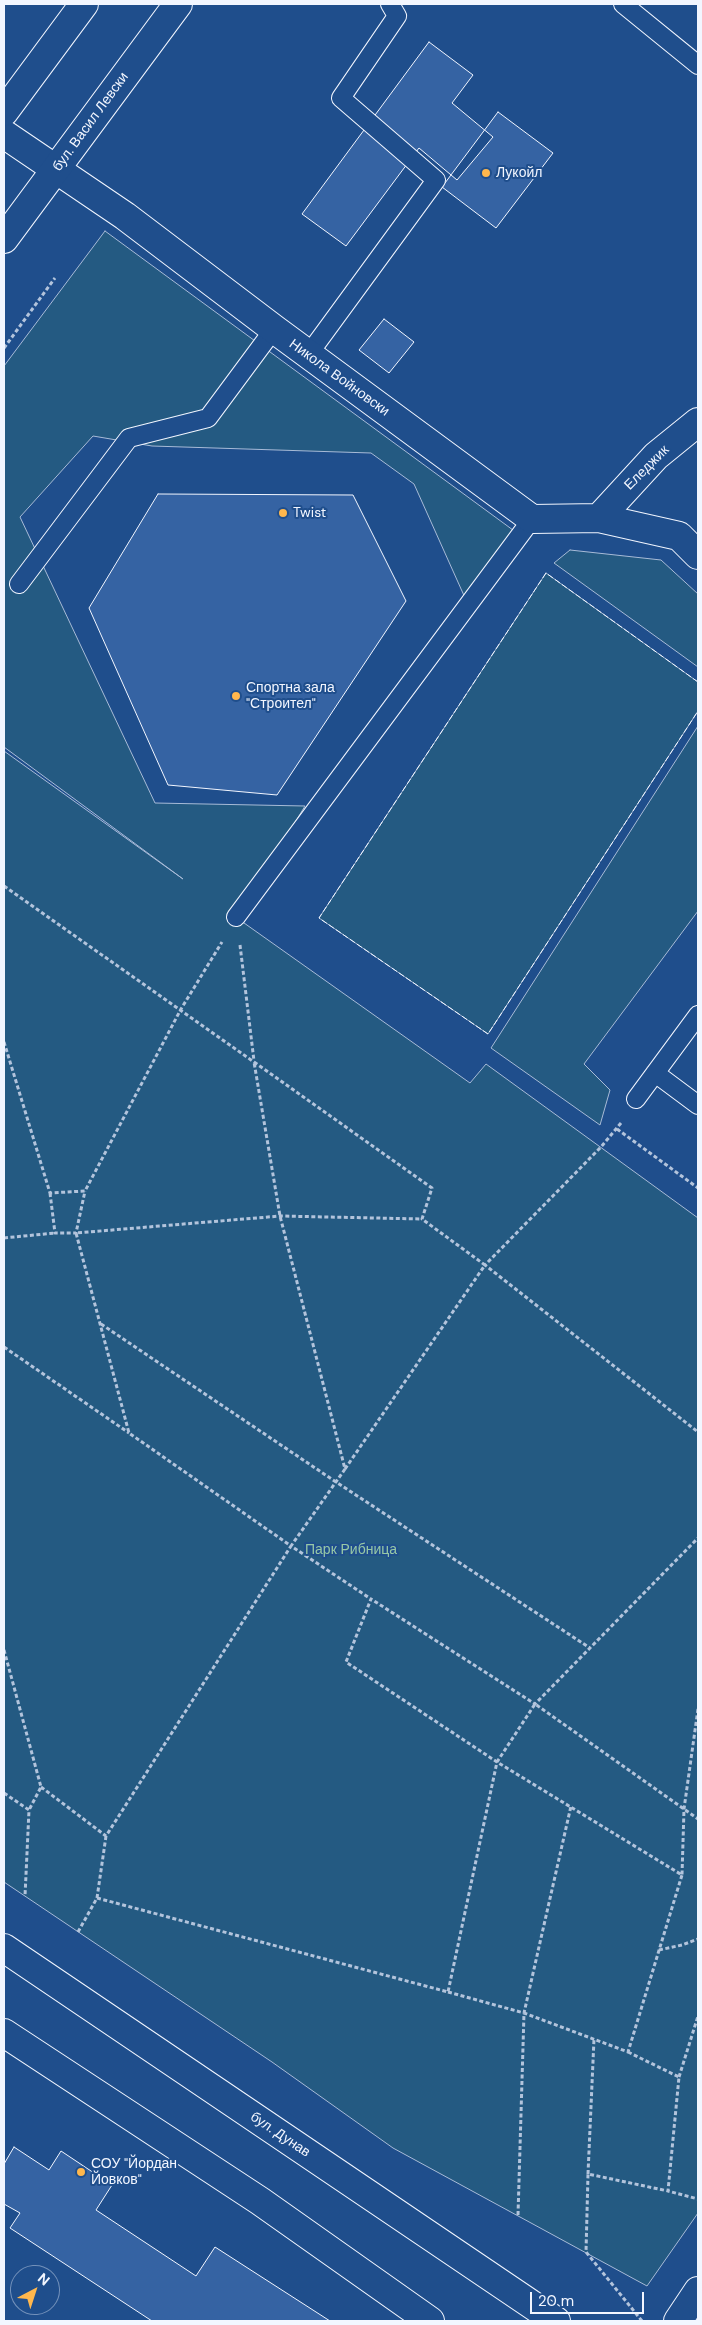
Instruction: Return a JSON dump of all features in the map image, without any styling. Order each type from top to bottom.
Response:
[{"type":"main road","points":[[4,112],[84,4]]},
{"type":"main road","name":"бул. Васил Левски","points":[[4,240],[178,4]]},
{"type":"main road","name":"Никола Войновски","points":[[4,134],[124,216],[308,355],[532,519]]},
{"type":"main road","name":"Еледжик","points":[[600,518],[656,456],[698,422]]},
{"type":"main road","points":[[532,519],[600,518],[679,536],[698,555]]},
{"type":"main road","name":"бул. Дунав","points":[[4,1948],[556,2321]]},
{"type":"main road","points":[[4,2033],[260,2201],[430,2321]]},
{"type":"main road","points":[[678,2321],[698,2291]]},
{"type":"lane","points":[[308,355],[436,180],[341,98],[397,16],[390,4]]},
{"type":"lane","points":[[623,4],[698,65]]},
{"type":"lane","points":[[19,584],[129,438],[208,418],[274,329]]},
{"type":"lane","points":[[236,918],[532,519]]},
{"type":"lane","points":[[636,1099],[698,1014]]},
{"type":"lane","points":[[655,1073],[698,1105]]},
{"type":"path","points":[[4,348],[55,278]]},
{"type":"path","points":[[4,886],[182,1009],[432,1188],[422,1219]]},
{"type":"path","points":[[129,1433],[76,1233],[85,1191],[182,1009],[236,918]]},
{"type":"path","points":[[236,918],[254,1062],[280,1216],[345,1468]]},
{"type":"path","points":[[4,1042],[50,1193],[55,1233]]},
{"type":"path","points":[[78,1932],[97,1898],[106,1836],[291,1546],[485,1265],[617,1129],[636,1099]]},
{"type":"path","points":[[617,1129],[698,1188]]},
{"type":"path","points":[[50,1193],[85,1191]]},
{"type":"path","points":[[4,1238],[280,1216],[422,1219],[485,1265],[698,1432]]},
{"type":"path","points":[[100,1324],[336,1482],[590,1648]]},
{"type":"path","points":[[4,1347],[291,1546],[535,1704],[698,1819]]},
{"type":"path","points":[[448,1992],[497,1762],[535,1704],[698,1538]]},
{"type":"path","points":[[372,1599],[346,1662],[497,1762],[682,1875]]},
{"type":"path","points":[[4,1650],[41,1787],[106,1836]]},
{"type":"path","points":[[628,2052],[682,1875],[684,1809],[698,1710]]},
{"type":"path","points":[[25,1896],[29,1810],[41,1787]]},
{"type":"path","points":[[4,1793],[29,1810]]},
{"type":"path","points":[[518,2216],[524,2012],[571,1806]]},
{"type":"path","points":[[97,1898],[524,2012],[628,2052],[679,2078]]},
{"type":"path","points":[[659,1950],[682,1945],[698,1938]]},
{"type":"path","points":[[668,2191],[679,2078],[698,2016]]},
{"type":"path","points":[[594,2039],[586,2252],[642,2321]]},
{"type":"path","points":[[588,2174],[698,2199]]},
{"type":"green space","name":"Парк Рибница","points":[[105,231],[517,533],[466,600],[414,484],[371,453],[152,446],[93,436],[20,517],[155,803],[305,806],[237,918],[470,1083],[486,1064],[698,1218],[698,2213],[647,2286],[393,2148],[272,2062],[4,1882],[4,751],[183,879],[4,747],[4,366]]},
{"type":"green space","points":[[570,550],[661,560],[698,594],[698,667],[554,563]]},
{"type":"green space","points":[[546,573],[698,682],[698,711],[488,1034],[319,918]]},
{"type":"green space","points":[[698,726],[698,911],[584,1064],[610,1090],[600,1125],[491,1048]]},
{"type":"building","points":[[429,42],[473,75],[452,103],[493,137],[457,180],[419,148],[346,246],[302,214]]},
{"type":"building","points":[[498,112],[553,153],[496,228],[442,187]]},
{"type":"building","points":[[384,319],[414,342],[389,373],[359,350]]},
{"type":"building","name":"Спортна зала \"Строител\"","points":[[158,494],[353,495],[406,601],[277,795],[168,785],[89,608]]},
{"type":"building","points":[[14,2147],[49,2170],[61,2151],[112,2185],[96,2210],[196,2276],[215,2247],[330,2321],[152,2321],[10,2228],[20,2213],[4,2204],[4,2164]]},
{"type":"fence","points":[[698,682],[546,573],[319,918],[488,1034],[698,711]]},
{"type":"place","name":"Лукойл","points":[[486,173]]},
{"type":"place","name":"Twist","points":[[283,513]]},
{"type":"place","name":"Спортна зала \"Строител\"","points":[[236,696]]},
{"type":"place","name":"СОУ \"Йордан Йовков\"","points":[[81,2172]]}]
